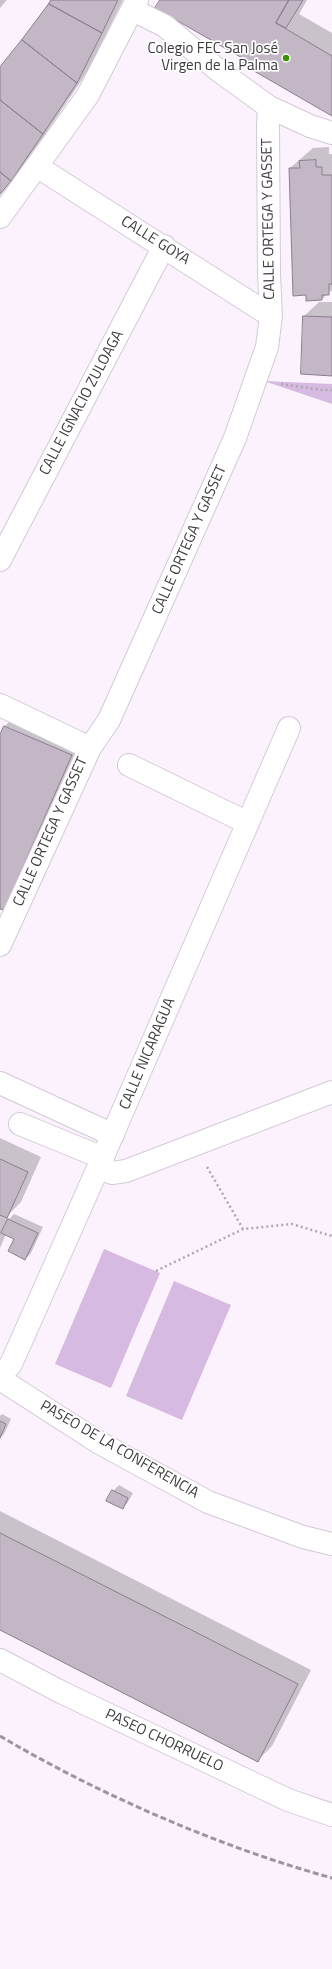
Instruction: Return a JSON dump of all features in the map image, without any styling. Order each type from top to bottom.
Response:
[{"type":"street","points":[[0,217],[38,167],[88,96],[135,5],[165,26],[218,70],[269,107],[310,126],[332,133]]},
{"type":"street","name":"CALLE ORTEGA Y GASSET","points":[[0,945],[90,748],[109,720],[235,438],[267,347],[271,316],[268,243],[269,107]]},
{"type":"street","name":"CALLE GOYA","points":[[38,167],[164,246],[271,316]]},
{"type":"street","name":"CALLE IGNACIO ZULOAGA","points":[[0,560],[164,246]]},
{"type":"street","points":[[0,705],[90,748]]},
{"type":"street","name":"CALLE NICARAGUA","points":[[0,1378],[11,1364],[101,1163],[289,728]]},
{"type":"street","points":[[129,765],[248,823]]},
{"type":"street","points":[[0,1083],[113,1135]]},
{"type":"street","points":[[20,1124],[101,1163],[112,1173],[126,1171],[332,1092]]},
{"type":"street","name":"PASEO DE LA CONFERENCIA","points":[[0,1378],[98,1442],[208,1502],[302,1537],[332,1544]]},
{"type":"street","name":"PASEO CHORRUELO","points":[[0,1660],[61,1692],[281,1797],[332,1815]]},
{"type":"path","points":[[255,380],[322,390],[332,390]]},
{"type":"path","points":[[194,1144],[243,1229]]},
{"type":"path","points":[[156,1271],[243,1229],[292,1224],[332,1236]]},
{"type":"shaded area","points":[[264,381],[332,384],[332,404]]},
{"type":"shaded area","points":[[104,1249],[160,1273],[111,1388],[55,1364]]},
{"type":"shaded area","points":[[174,1281],[231,1305],[182,1420],[126,1396]]},
{"type":"building","points":[[51,0],[118,0],[102,33],[49,4]]},
{"type":"building","name":"Colegio FEC San José Virgen de la Palma","points":[[160,0],[289,0],[276,23],[332,56],[332,116],[242,64],[244,59],[155,8]]},
{"type":"building","points":[[289,0],[303,0],[286,28],[276,23]]},
{"type":"building","points":[[49,4],[102,33],[77,83],[22,40]]},
{"type":"building","points":[[22,40],[77,83],[43,134],[0,100],[0,67]]},
{"type":"building","points":[[0,100],[43,134],[11,181],[0,172]]},
{"type":"building","points":[[316,160],[316,167],[322,167],[322,175],[332,175],[332,284],[329,284],[329,295],[322,295],[322,300],[306,301],[306,295],[293,296],[289,168],[300,168],[299,161]]},
{"type":"building","points":[[0,172],[11,181],[0,194]]},
{"type":"building","points":[[303,316],[332,317],[332,376],[301,374]]},
{"type":"building","points":[[4,726],[72,755],[4,910],[0,909],[0,735]]},
{"type":"building","points":[[0,1159],[28,1172],[7,1218],[0,1215]]},
{"type":"building","points":[[8,1219],[38,1233],[25,1260],[8,1251],[14,1239],[1,1233]]},
{"type":"building","points":[[0,1421],[6,1424],[0,1438]]},
{"type":"building","points":[[112,1490],[128,1498],[123,1509],[106,1501]]},
{"type":"building","points":[[0,1533],[298,1684],[258,1762],[0,1630]]},
{"type":"railway","points":[[0,1736],[78,1779],[162,1818],[247,1851],[332,1878]]},
{"type":"place","name":"Colegio FEC San José Virgen de la Palma","points":[[286,58]]}]
